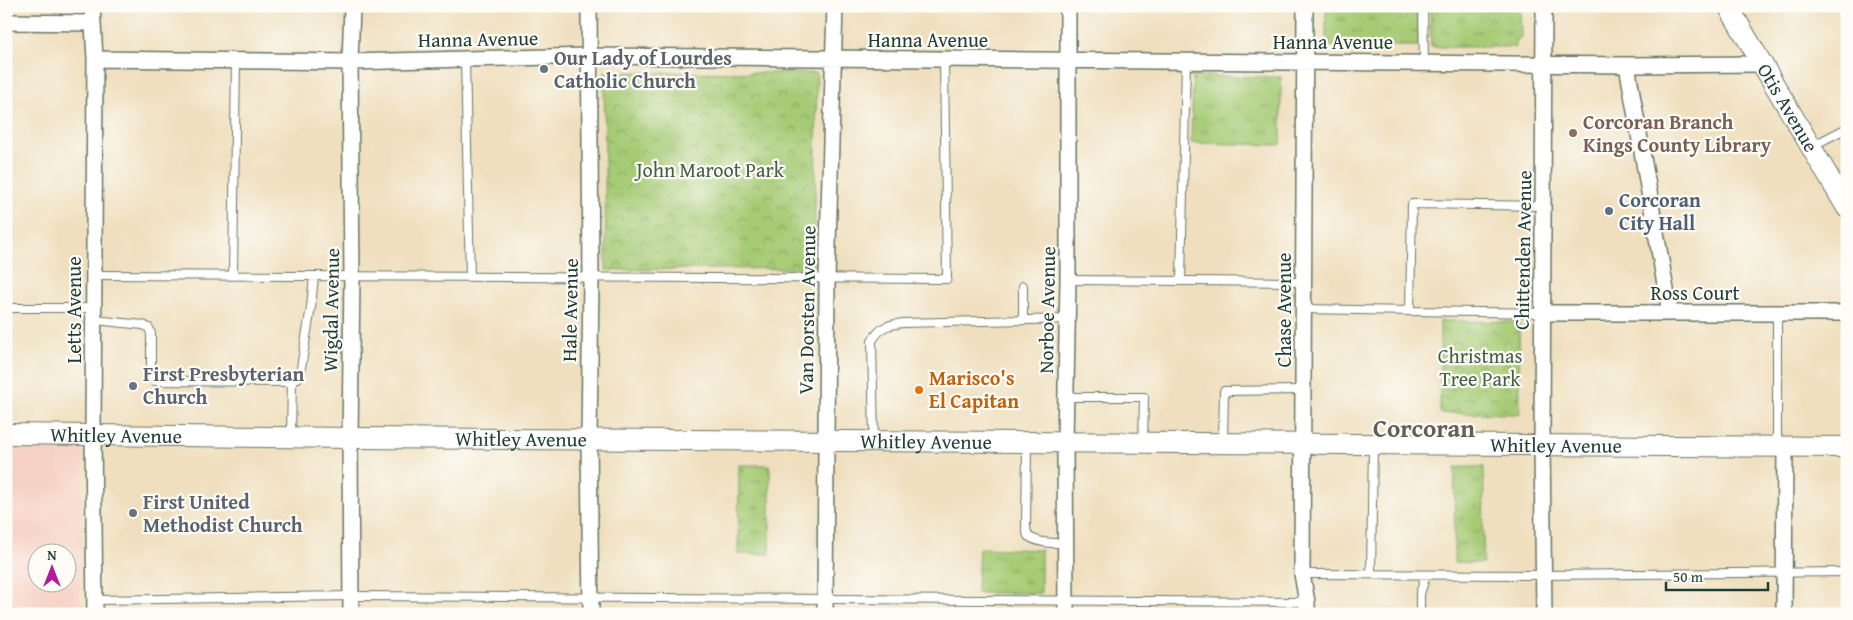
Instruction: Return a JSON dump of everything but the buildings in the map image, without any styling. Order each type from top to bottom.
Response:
[{"type":"street","name":"Letts Avenue","points":[[92,6],[95,59],[93,435],[95,607]]},
{"type":"street","name":"Wigdal Avenue","points":[[351,614],[350,438],[352,276],[350,62],[352,6]]},
{"type":"street","name":"Hale Avenue","points":[[590,6],[591,278],[589,439],[592,614]]},
{"type":"street","name":"Van Dorsten Avenue","points":[[825,614],[827,279],[835,6]]},
{"type":"street","name":"Norboe Avenue","points":[[1066,607],[1065,442],[1068,280],[1068,6]]},
{"type":"street","name":"Chase Avenue","points":[[1305,6],[1302,574],[1307,608]]},
{"type":"street","name":"Chittenden Avenue","points":[[1544,6],[1542,445],[1544,614]]},
{"type":"street","name":"Otis Avenue","points":[[1728,6],[1847,208]]},
{"type":"street","points":[[6,22],[93,23]]},
{"type":"street","name":"Hanna Avenue","points":[[95,59],[350,62],[589,56],[1627,65],[1762,64]]},
{"type":"street","points":[[1627,65],[1670,313]]},
{"type":"street","name":"Ross Court","points":[[1543,312],[1847,313]]},
{"type":"street","name":"Whitley Avenue","points":[[6,434],[1303,445],[1847,447]]},
{"type":"street","points":[[1781,447],[1784,614]]},
{"type":"lane","points":[[1423,6],[1424,62]]},
{"type":"lane","points":[[465,59],[470,277]]},
{"type":"lane","points":[[234,276],[236,60]]},
{"type":"lane","points":[[95,275],[948,279],[944,60]]},
{"type":"lane","points":[[1182,280],[1186,61]]},
{"type":"lane","points":[[1810,147],[1847,128]]},
{"type":"lane","points":[[1410,311],[1412,204],[1544,206]]},
{"type":"lane","points":[[6,308],[95,314],[143,325],[149,328],[151,334],[151,376],[154,381],[292,381],[298,378],[300,374],[314,276]]},
{"type":"lane","points":[[1068,280],[1304,282]]},
{"type":"lane","points":[[1023,286],[1023,319]]},
{"type":"lane","points":[[1304,309],[1543,312]]},
{"type":"lane","points":[[1777,312],[1781,447]]},
{"type":"lane","points":[[874,440],[872,341],[878,331],[889,325],[903,323],[1067,319]]},
{"type":"lane","points":[[291,437],[292,381]]},
{"type":"lane","points":[[1223,444],[1224,390],[1303,390]]},
{"type":"lane","points":[[1066,397],[1144,397],[1143,443]]},
{"type":"lane","points":[[1027,442],[1026,528],[1028,536],[1034,541],[1043,543],[1066,543]]},
{"type":"lane","points":[[1371,574],[1373,445]]},
{"type":"lane","points":[[1302,574],[1544,575],[1847,572]]},
{"type":"lane","points":[[1420,614],[1420,594],[1426,575]]},
{"type":"lane","points":[[95,607],[351,596],[824,598],[1066,607],[1307,608]]},
{"type":"shaded area","points":[[84,445],[80,614],[6,614],[6,446]]},
{"type":"green space","points":[[1326,6],[1419,6],[1419,46],[1330,46],[1329,39],[1326,38]]},
{"type":"green space","points":[[1430,6],[1520,6],[1521,37],[1517,40],[1516,47],[1431,47]]},
{"type":"green space","name":"John Maroot Park","points":[[604,72],[817,73],[814,268],[606,270]]},
{"type":"green space","points":[[1193,76],[1281,77],[1281,145],[1191,143]]},
{"type":"green space","name":"Christmas Tree Park","points":[[1440,321],[1519,322],[1520,414],[1440,413]]},
{"type":"green space","points":[[739,465],[770,465],[770,554],[738,554]]},
{"type":"green space","points":[[1455,467],[1484,467],[1483,563],[1454,562]]},
{"type":"green space","points":[[979,548],[1041,550],[1041,593],[977,593]]},
{"type":"place","name":"Our Lady of Lourdes Catholic Church","points":[[544,69]]},
{"type":"place","name":"Corcoran Branch Kings County Library","points":[[1573,133]]},
{"type":"place","name":"Corcoran City Hall","points":[[1609,211]]},
{"type":"place","name":"First Presbyterian Church","points":[[133,386]]},
{"type":"place","name":"Marisco's El Capitan","points":[[919,390]]},
{"type":"place","name":"First United Methodist Church","points":[[133,513]]},
{"type":"district","name":"Corcoran","points":[[1424,428]]}]
